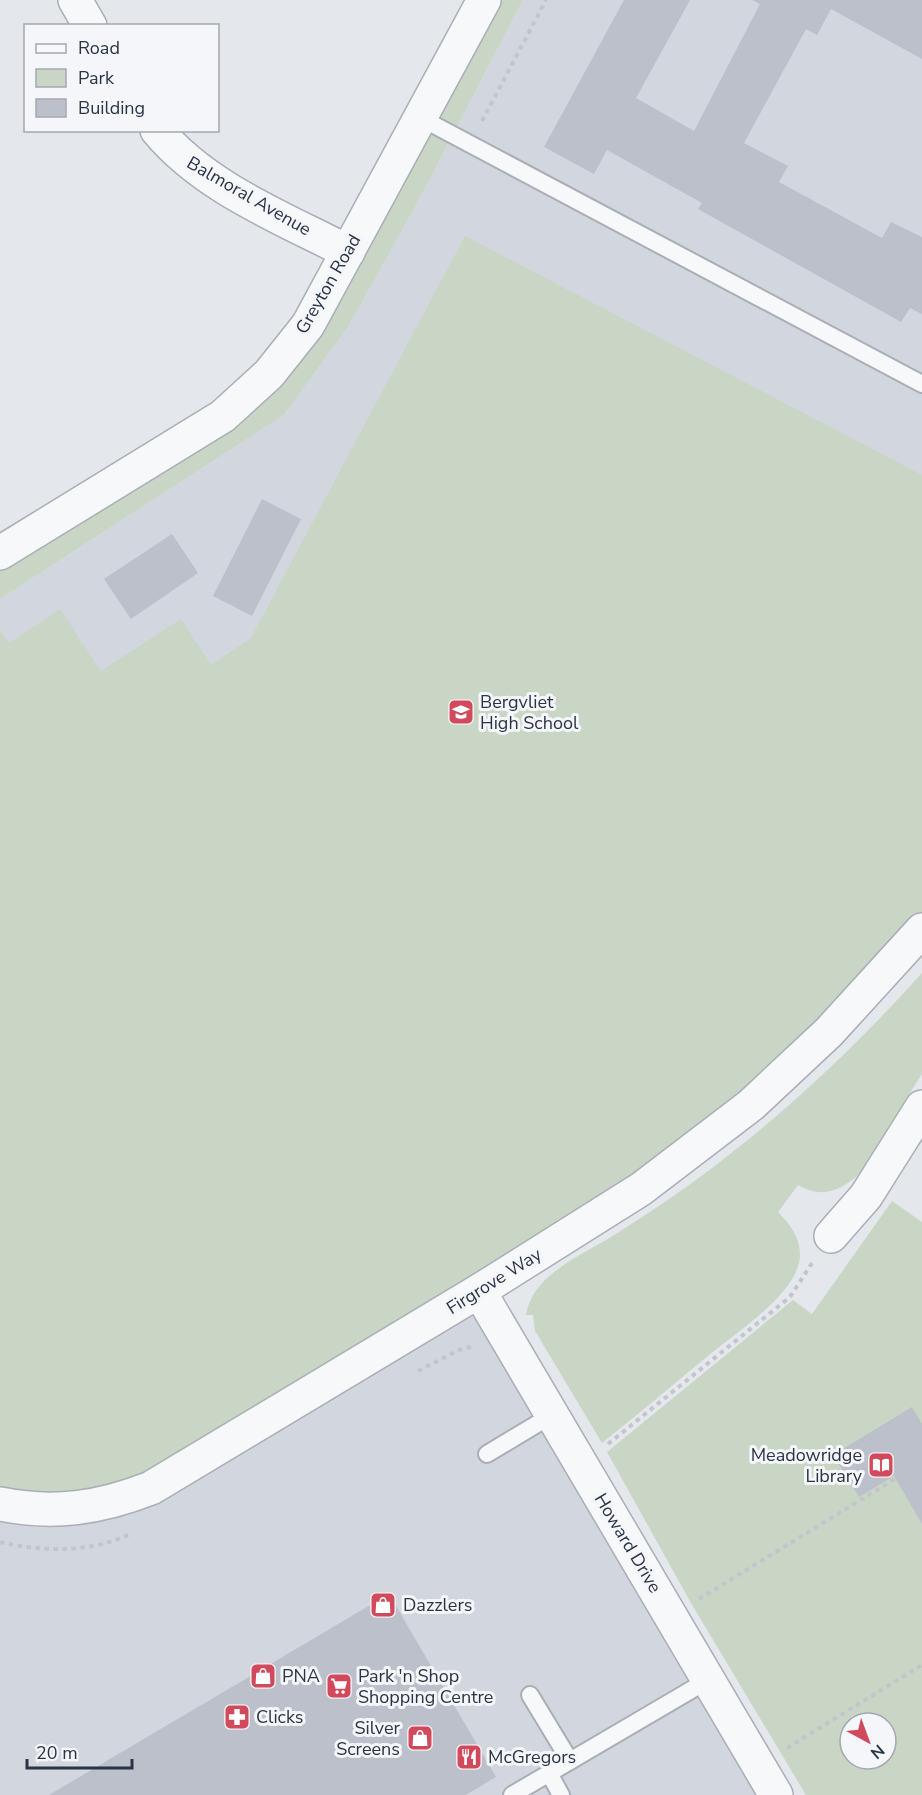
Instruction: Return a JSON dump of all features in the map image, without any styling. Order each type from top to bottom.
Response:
[{"type":"street","points":[[75,0],[89,24]]},
{"type":"street","name":"Greyton Road","points":[[0,553],[223,416],[269,374],[308,325],[484,0]]},
{"type":"street","name":"Balmoral Avenue","points":[[159,132],[187,163],[242,197],[348,252]]},
{"type":"street","name":"Firgrove Way","points":[[0,1504],[49,1510],[76,1509],[101,1506],[151,1488],[479,1291],[641,1189],[751,1105],[829,1032],[922,930]]},
{"type":"street","points":[[831,1236],[866,1196],[922,1107]]},
{"type":"street","name":"Howard Drive","points":[[479,1291],[776,1795]]},
{"type":"lane","points":[[421,118],[922,384]]},
{"type":"lane","points":[[487,1454],[552,1415]]},
{"type":"lane","points":[[512,1795],[708,1680]]},
{"type":"lane","points":[[530,1695],[570,1761]]},
{"type":"lane","points":[[549,1773],[561,1795]]},
{"type":"path","points":[[470,145],[546,0]]},
{"type":"path","points":[[601,1450],[790,1297]]},
{"type":"path","points":[[692,1603],[895,1479]]},
{"type":"path","points":[[781,1752],[922,1665]]},
{"type":"shaded area","name":"Bergvliet High School","points":[[523,0],[922,0],[922,826],[0,1388],[0,599],[284,415],[348,327],[414,209]]},
{"type":"shaded area","points":[[479,1291],[776,1795],[0,1795],[0,1504]]},
{"type":"green space","points":[[484,0],[523,0],[414,209],[348,327],[284,415],[0,599],[0,553],[269,374]]},
{"type":"green space","name":"Bergvliet High School","points":[[465,236],[922,475],[922,930],[751,1105],[151,1488],[0,1504],[0,630],[9,643],[60,609],[101,671],[181,619],[211,665],[251,638]]},
{"type":"green space","points":[[922,973],[922,1074],[859,1174],[845,1185],[830,1191],[815,1192],[798,1185],[778,1212],[789,1224],[799,1245],[799,1261],[791,1281],[771,1305],[602,1443],[535,1331],[533,1315],[526,1315],[530,1301],[538,1288],[561,1267],[657,1208],[738,1148],[852,1047]]},
{"type":"green space","points":[[892,1201],[922,1222],[922,1795],[806,1795],[691,1603],[607,1452],[793,1300],[812,1314]]},
{"type":"building","points":[[624,0],[690,0],[636,98],[694,131],[760,4],[752,0],[922,0],[922,59],[831,9],[817,35],[806,29],[744,143],[788,166],[779,182],[882,238],[891,222],[922,237],[922,314],[910,308],[901,322],[698,209],[702,203],[607,150],[594,174],[544,147]]},
{"type":"building","points":[[262,499],[301,519],[252,616],[213,596]]},
{"type":"building","points":[[172,534],[198,573],[131,619],[104,579]]},
{"type":"building","name":"Meadowridge Library","points":[[912,1407],[922,1424],[922,1524],[894,1476],[859,1497],[833,1455]]},
{"type":"building","name":"Park 'n Shop Shopping Centre","points":[[389,1594],[496,1777],[466,1795],[49,1795]]},
{"type":"place","name":"Bergvliet High School","points":[[461,712]]},
{"type":"place","name":"Meadowridge Library","points":[[881,1465]]},
{"type":"place","name":"Dazzlers","points":[[383,1605]]},
{"type":"place","name":"PNA","points":[[263,1676]]},
{"type":"place","name":"Park 'n Shop Shopping Centre","points":[[339,1686]]},
{"type":"place","name":"Clicks","points":[[237,1717]]},
{"type":"place","name":"Silver Screens","points":[[420,1738]]},
{"type":"place","name":"McGregors","points":[[469,1757]]}]
